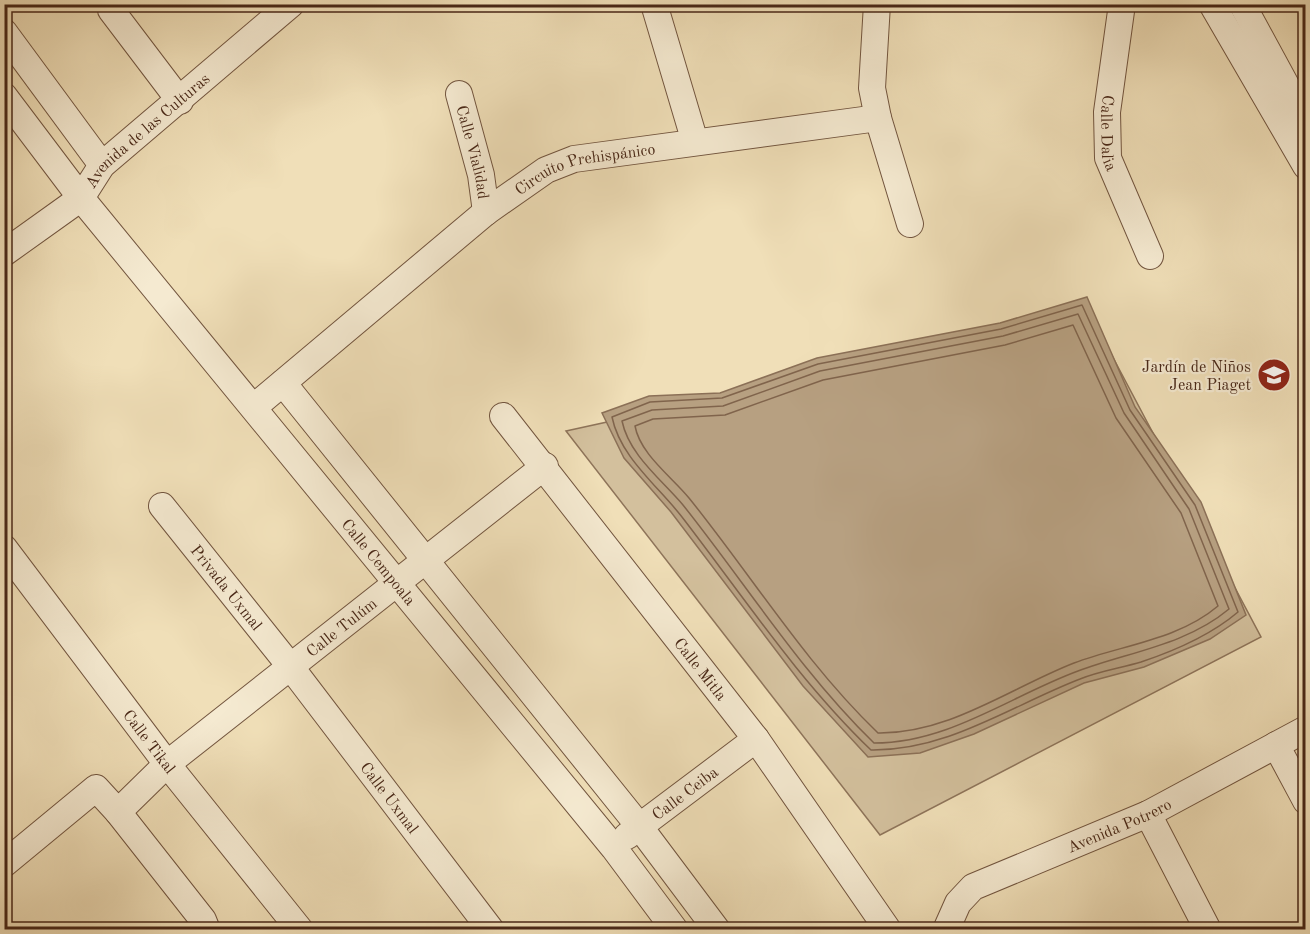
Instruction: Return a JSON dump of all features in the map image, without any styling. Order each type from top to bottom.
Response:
[{"type":"street","name":"Avenida de las Culturas","points":[[4,253],[81,198],[102,165],[180,101],[291,4]]},
{"type":"street","points":[[654,4],[695,142]]},
{"type":"street","points":[[877,4],[872,88],[878,118],[910,224]]},
{"type":"street","name":"Calle Dalia","points":[[1122,4],[1107,112],[1108,158],[1150,256]]},
{"type":"street","points":[[1212,4],[1305,166]]},
{"type":"street","points":[[1243,5],[1305,122]]},
{"type":"street","points":[[111,10],[180,101]]},
{"type":"street","points":[[4,32],[102,165]]},
{"type":"street","name":"Calle Vialidad","points":[[459,94],[481,175],[486,212]]},
{"type":"street","points":[[4,96],[81,198]]},
{"type":"street","name":"Circuito Prehispánico","points":[[254,407],[486,212],[546,170],[574,159],[878,118]]},
{"type":"street","name":"Calle Cempoala","points":[[81,198],[614,848],[675,930]]},
{"type":"street","points":[[283,383],[639,826],[717,930]]},
{"type":"street","name":"Calle Mitla","points":[[503,416],[545,466],[756,739],[888,930]]},
{"type":"street","name":"Calle Tulúm","points":[[118,812],[167,764],[545,466]]},
{"type":"street","name":"Privada Uxmal","points":[[162,506],[290,666]]},
{"type":"street","name":"Calle Tikal","points":[[4,548],[167,764],[300,930]]},
{"type":"street","name":"Calle Uxmal","points":[[290,666],[491,930]]},
{"type":"street","name":"Avenida Potrero","points":[[946,930],[958,903],[973,887],[1148,814],[1305,729]]},
{"type":"street","name":"Calle Ceiba","points":[[614,848],[639,826],[756,739]]},
{"type":"street","points":[[1276,745],[1305,801]]},
{"type":"street","points":[[4,864],[96,788],[118,812],[203,920],[207,930]]},
{"type":"street","points":[[1148,814],[1208,930]]},
{"type":"shaded area","points":[[1091,316],[1261,637],[880,835],[566,431]]},
{"type":"water","points":[[1087,297],[1135,407],[1201,502],[1246,615],[1210,639],[1144,667],[1084,683],[974,734],[920,753],[868,757],[803,686],[671,512],[624,458],[602,413],[649,396],[720,393],[817,358],[1000,323]]},
{"type":"place","name":"Jardín de Niños Jean Piaget","points":[[1274,375]]}]
